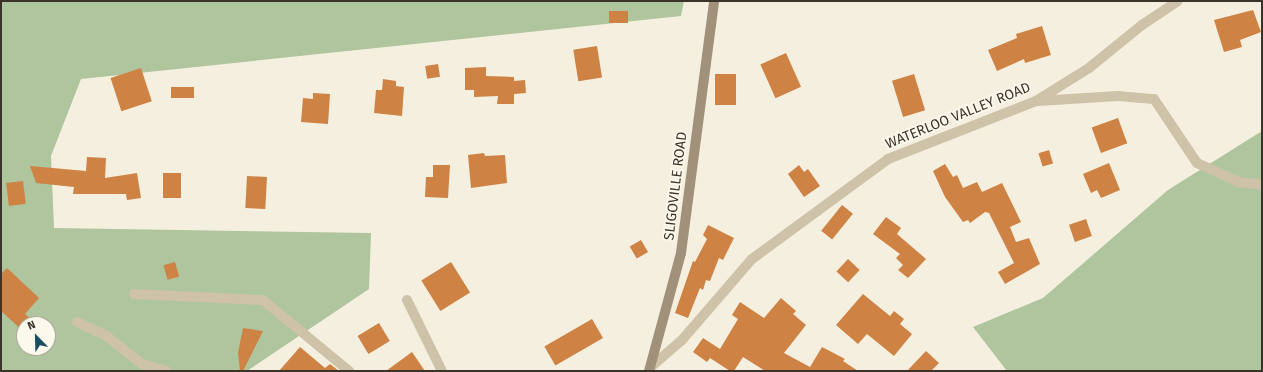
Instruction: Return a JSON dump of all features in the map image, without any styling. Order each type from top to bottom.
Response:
[{"type":"street","name":"SLIGOVILLE ROAD","points":[[651,368],[682,253],[714,1]]},
{"type":"street","name":"WATERLOO VALLEY ROAD","points":[[651,368],[682,340],[752,259],[888,159],[1036,101],[1089,68],[1142,25],[1178,1]]},
{"type":"street","points":[[1036,101],[1118,96],[1154,99],[1197,163],[1239,182],[1262,186]]},
{"type":"street","points":[[134,294],[262,300],[349,371]]},
{"type":"street","points":[[406,300],[442,371]]},
{"type":"street","points":[[77,322],[105,335],[142,364],[166,371]]},
{"type":"green space","points":[[1,1],[684,1],[681,16],[81,79],[51,156],[54,228],[371,233],[369,289],[247,371],[1,371]]},
{"type":"green space","points":[[1262,131],[1262,371],[1007,371],[973,327],[1043,298],[1168,190]]},
{"type":"building","points":[[1253,10],[1261,32],[1240,40],[1242,47],[1224,52],[1214,20]]},
{"type":"building","points":[[609,11],[628,11],[628,23],[609,23]]},
{"type":"building","points":[[1042,26],[1051,55],[1025,63],[1024,59],[997,71],[988,50],[1017,38],[1016,34]]},
{"type":"building","points":[[597,46],[602,78],[578,81],[573,50]]},
{"type":"building","points":[[786,53],[801,87],[775,98],[760,64]]},
{"type":"building","points":[[438,64],[440,77],[427,79],[425,66]]},
{"type":"building","points":[[486,67],[486,76],[514,77],[514,81],[525,80],[526,93],[514,94],[514,104],[497,104],[498,96],[474,97],[474,90],[465,90],[465,68]]},
{"type":"building","points":[[141,68],[152,101],[121,111],[111,78]]},
{"type":"building","points":[[715,74],[736,74],[736,105],[715,105]]},
{"type":"building","points":[[914,74],[925,110],[903,117],[892,81]]},
{"type":"building","points":[[383,79],[396,81],[396,86],[404,87],[402,116],[374,113],[376,90],[382,90]]},
{"type":"building","points":[[171,87],[194,87],[194,98],[171,98]]},
{"type":"building","points":[[313,93],[330,94],[328,124],[301,122],[303,98],[313,99]]},
{"type":"building","points":[[1118,118],[1127,143],[1101,153],[1092,128]]},
{"type":"building","points":[[1049,150],[1053,163],[1043,167],[1038,153]]},
{"type":"building","points":[[484,153],[485,156],[505,155],[507,183],[471,188],[468,155]]},
{"type":"building","points":[[87,157],[106,158],[105,178],[137,173],[141,198],[127,200],[126,194],[73,194],[74,187],[36,183],[30,166],[86,171]]},
{"type":"building","points":[[1109,163],[1120,190],[1101,198],[1097,190],[1091,193],[1083,174]]},
{"type":"building","points":[[945,164],[953,177],[957,175],[963,188],[977,182],[982,192],[1002,183],[1021,222],[1010,227],[1016,242],[1029,238],[1040,264],[1005,284],[998,272],[1014,263],[989,213],[985,212],[970,223],[968,220],[963,222],[945,197],[933,171]]},
{"type":"building","points":[[433,165],[450,165],[448,198],[425,197],[426,177],[433,177]]},
{"type":"building","points":[[799,165],[804,172],[808,169],[820,186],[804,197],[788,174]]},
{"type":"building","points":[[163,173],[181,173],[181,198],[163,198]]},
{"type":"building","points":[[247,176],[267,177],[265,209],[245,208]]},
{"type":"building","points":[[23,181],[26,204],[9,206],[6,183]]},
{"type":"building","points":[[842,205],[853,214],[832,239],[821,231]]},
{"type":"building","points":[[886,217],[901,228],[897,234],[926,259],[908,278],[898,270],[903,265],[896,258],[900,254],[873,234]]},
{"type":"building","points":[[1086,219],[1092,236],[1075,242],[1069,225]]},
{"type":"building","points":[[708,225],[734,238],[723,260],[719,258],[710,281],[706,280],[703,290],[700,288],[688,318],[675,313],[693,261],[695,262],[707,239],[703,235]]},
{"type":"building","points":[[641,240],[648,252],[637,259],[630,246]]},
{"type":"building","points":[[848,259],[860,270],[848,282],[836,271]]},
{"type":"building","points":[[175,262],[179,276],[168,280],[163,265]]},
{"type":"building","points":[[451,262],[470,293],[440,311],[421,281]]},
{"type":"building","points":[[7,268],[39,298],[25,314],[27,316],[16,316],[16,325],[1,311],[1,274]]},
{"type":"building","points":[[863,294],[890,316],[894,311],[904,319],[900,324],[912,334],[894,356],[867,334],[858,344],[836,325]]},
{"type":"building","points":[[781,298],[796,311],[793,314],[806,325],[784,353],[810,367],[822,347],[845,359],[843,361],[858,371],[765,371],[743,357],[734,371],[730,371],[710,358],[707,362],[693,352],[703,338],[720,349],[738,319],[732,315],[740,302],[764,318]]},
{"type":"building","points":[[592,319],[603,338],[555,366],[544,346]]},
{"type":"building","points":[[379,323],[390,341],[368,354],[358,336]]},
{"type":"building","points":[[243,328],[263,331],[243,371],[240,371],[238,353]]},
{"type":"building","points":[[300,347],[325,368],[330,364],[339,371],[279,371]]},
{"type":"building","points":[[926,351],[939,363],[931,371],[907,371]]},
{"type":"building","points":[[412,352],[425,371],[386,371]]}]
